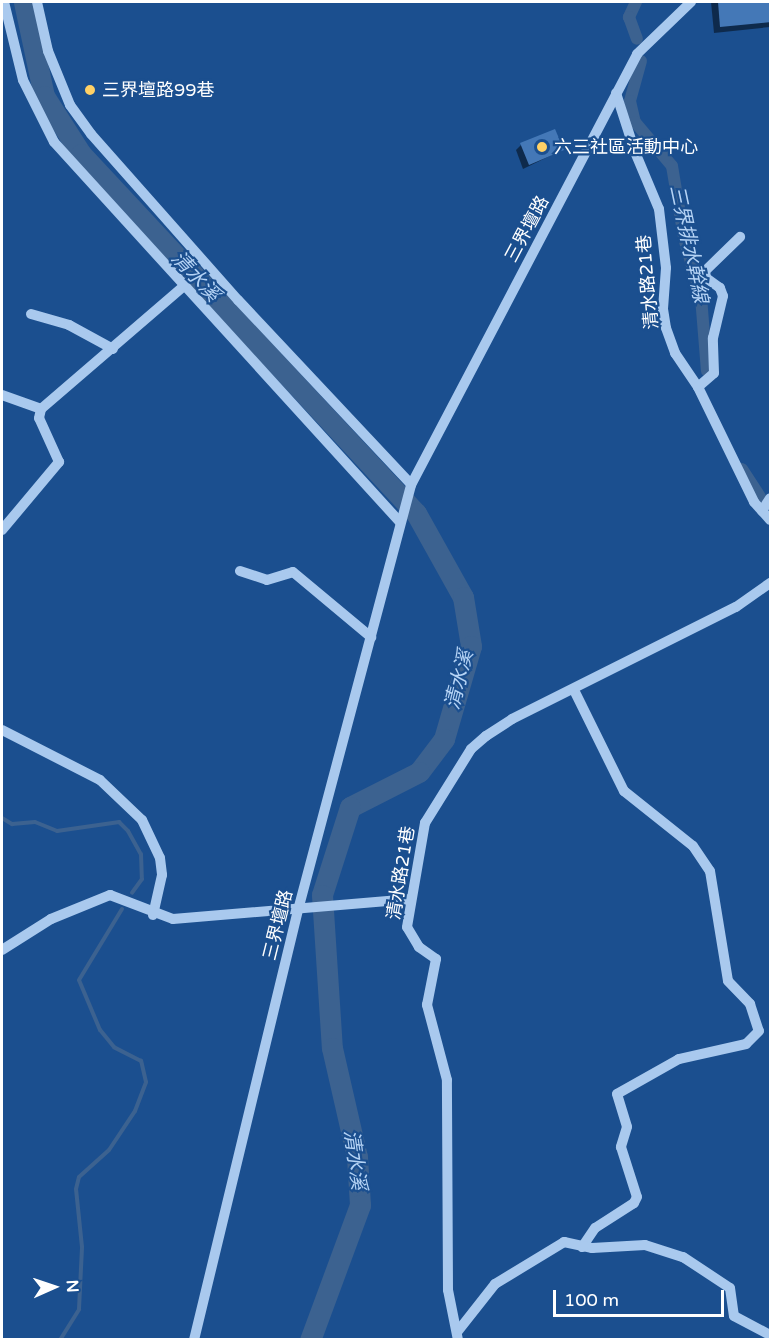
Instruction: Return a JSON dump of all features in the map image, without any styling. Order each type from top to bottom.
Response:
[{"type":"street","points":[[4,2],[23,80],[54,142],[183,287],[399,521]]},
{"type":"street","points":[[37,2],[52,62],[70,105],[91,135],[224,285],[411,485]]},
{"type":"street","name":"三界壇路","points":[[194,1340],[299,910],[399,521],[411,485],[637,54],[691,2]]},
{"type":"street","name":"清水路21巷","points":[[616,93],[639,163],[659,209],[666,268],[663,309],[666,328],[675,353],[698,387],[754,502],[771,520]]},
{"type":"street","points":[[698,387],[714,373],[713,338],[723,296],[720,288],[706,278],[705,271],[740,237]]},
{"type":"street","points":[[2,530],[59,462],[39,418],[41,409],[183,287]]},
{"type":"street","points":[[31,314],[69,325],[113,349]]},
{"type":"street","points":[[2,395],[41,409]]},
{"type":"street","points":[[762,511],[771,498]]},
{"type":"street","points":[[240,571],[267,580],[293,572],[371,637]]},
{"type":"street","name":"清水路21巷","points":[[458,1335],[452,1323],[448,1290],[447,1080],[427,1005],[436,959],[410,935],[407,927],[425,823],[471,749],[513,719],[736,608],[771,583]]},
{"type":"street","points":[[574,690],[624,791],[693,846],[710,871],[728,981],[750,1004],[759,1031],[746,1044],[679,1059],[617,1094],[627,1127],[621,1147],[637,1197],[634,1203],[595,1228],[582,1247]]},
{"type":"street","points":[[2,730],[100,780],[142,820],[160,858],[162,875],[153,915]]},
{"type":"street","points":[[2,950],[51,919],[110,896],[153,915],[173,920],[247,910],[299,910],[411,899]]},
{"type":"street","points":[[458,1335],[495,1284],[557,1243],[582,1247],[645,1245],[683,1257],[730,1288],[734,1316],[771,1335]]},
{"type":"building","points":[[718,2],[771,2],[771,22],[720,27]]},
{"type":"building","name":"六三社區活動中心","points":[[555,129],[564,150],[529,165],[520,143]]},
{"type":"waterway","name":"清水溪","points":[[24,2],[44,96],[81,154],[416,513],[463,597],[471,646],[444,739],[419,772],[350,807],[322,895],[332,1048],[357,1157],[360,1205],[310,1340]]},
{"type":"waterway","name":"三界排水幹線","points":[[636,2],[629,17],[637,39]]},
{"type":"waterway","name":"三界排水幹線","points":[[641,61],[630,101],[635,122],[672,166],[684,238],[701,297],[707,371]]},
{"type":"waterway","name":"三界排水幹線","points":[[742,469],[760,497]]},
{"type":"waterway","points":[[2,818],[12,824],[35,822],[57,831],[119,822],[128,831],[141,854],[142,879],[132,893]]},
{"type":"waterway","points":[[60,1340],[79,1309],[82,1247],[76,1189],[79,1177],[109,1150],[135,1111],[146,1082],[141,1061],[114,1047],[100,1030],[79,980],[122,909]]},
{"type":"place","name":"三界壇路99巷","points":[[90,90]]},
{"type":"place","name":"六三社區活動中心","points":[[542,147]]}]
